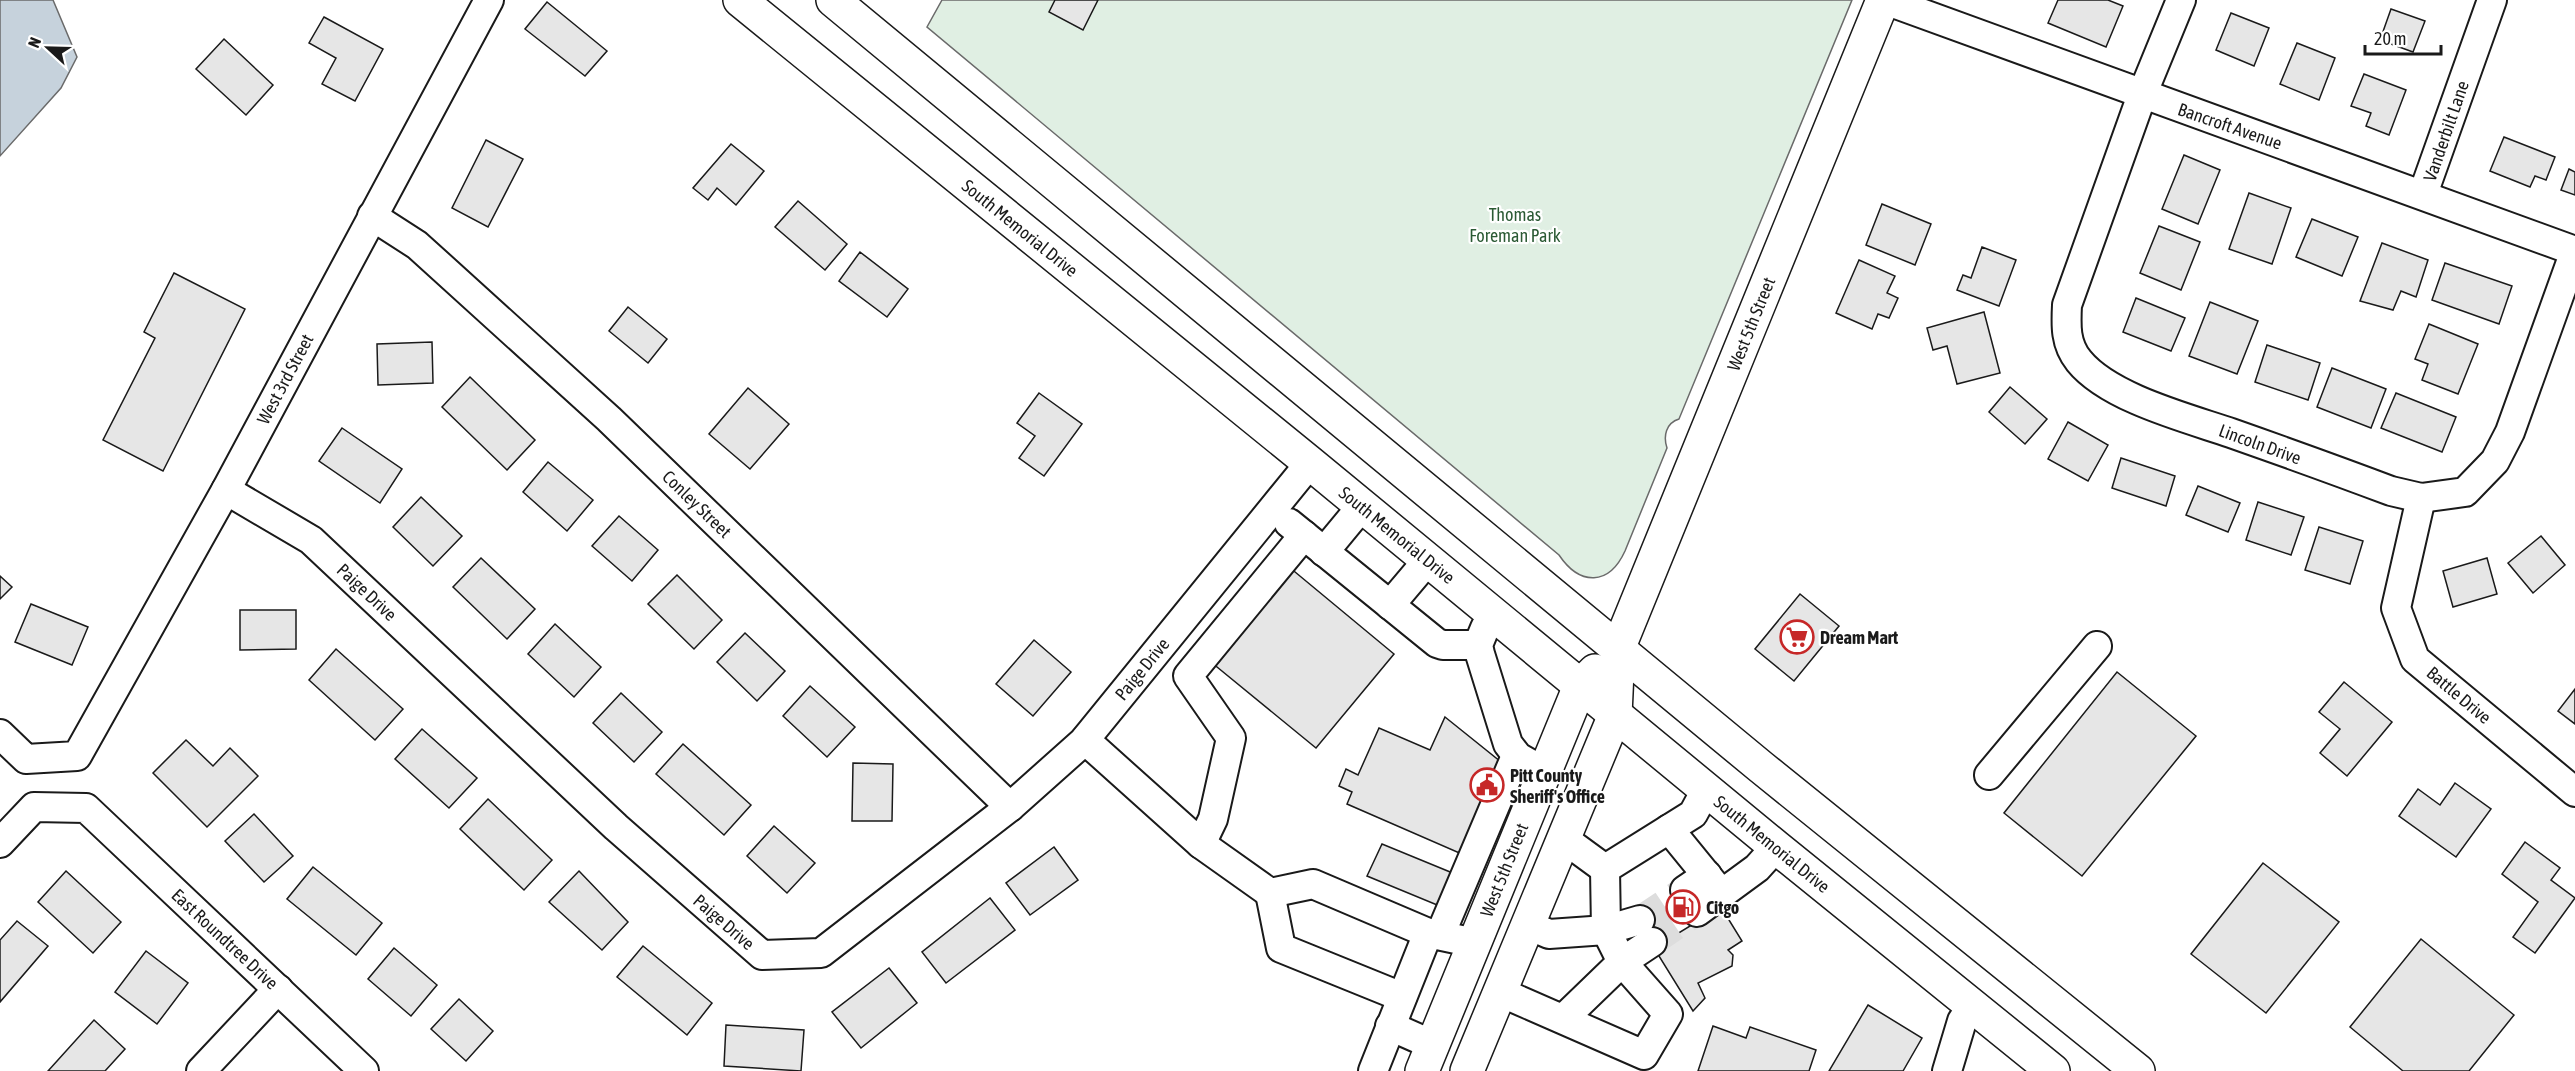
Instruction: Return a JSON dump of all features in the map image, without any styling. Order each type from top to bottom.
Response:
[{"type":"main road","name":"South Memorial Drive","points":[[740,0],[1310,463],[1971,1006],[2036,1066]]},
{"type":"main road","points":[[833,0],[1618,649],[2138,1071]]},
{"type":"main road","name":"West 5th Street","points":[[1467,1071],[1615,715],[1618,649],[1884,0]]},
{"type":"main road","name":"West 5th Street","points":[[1428,1058],[1500,880],[1531,764],[1580,686],[1618,649]]},
{"type":"street","name":"West 3rd Street","points":[[0,735],[26,759],[77,756],[226,490],[489,0]]},
{"type":"street","name":"Bancroft Avenue","points":[[1884,0],[2575,251]]},
{"type":"street","name":"Lincoln Drive","points":[[2181,0],[2142,95],[2067,305],[2066,326],[2069,345],[2079,361],[2093,375],[2142,402],[2391,490],[2421,498],[2465,492],[2495,461],[2510,432],[2575,251]]},
{"type":"street","name":"Vanderbilt Lane","points":[[2423,194],[2492,0]]},
{"type":"street","name":"Conley Street","points":[[372,216],[417,245],[609,419],[1010,807]]},
{"type":"street","name":"Paige Drive","points":[[226,490],[311,540],[616,827],[762,956],[821,953],[1010,807],[1085,740],[1310,463]]},
{"type":"street","name":"Battle Drive","points":[[2421,498],[2396,608],[2415,659],[2575,792]]},
{"type":"street","points":[[1188,676],[1314,544],[1362,506]]},
{"type":"street","points":[[1272,510],[1437,643],[1478,645]]},
{"type":"street","points":[[1390,605],[1428,560]]},
{"type":"street","points":[[1491,613],[1478,645],[1508,744],[1531,764]]},
{"type":"street","points":[[1161,646],[1188,676],[1231,738],[1213,819],[1201,844]]},
{"type":"street","points":[[1989,775],[2097,646]]},
{"type":"street","points":[[1085,740],[1201,844],[1270,893],[1281,948],[1402,997]]},
{"type":"street","points":[[1373,1071],[1402,997],[1468,868],[1513,763],[1531,764]]},
{"type":"street","points":[[1605,869],[1693,814],[1706,790]]},
{"type":"street","name":"East Roundtree Drive","points":[[0,843],[34,807],[86,808],[364,1071]]},
{"type":"street","points":[[1669,829],[1703,893],[1757,868],[1776,847]]},
{"type":"street","points":[[1564,839],[1605,869]]},
{"type":"street","points":[[1468,868],[1500,880]]},
{"type":"street","points":[[1500,992],[1644,1055],[1668,1014],[1622,962],[1606,930],[1605,869]]},
{"type":"street","points":[[1270,893],[1313,884],[1434,934],[1475,943]]},
{"type":"street","points":[[1528,925],[1549,934],[1606,930],[1646,931],[1622,962],[1563,1019]]},
{"type":"street","points":[[201,1071],[278,989]]},
{"type":"street","points":[[1947,1071],[1962,1021],[1971,1006]]},
{"type":"street","points":[[1390,1026],[1428,1058]]},
{"type":"green space","name":"Thomas Foreman Park","points":[[942,0],[1852,0],[1679,419],[1668,427],[1665,439],[1667,448],[1625,551],[1611,571],[1594,578],[1585,577],[1567,565],[1559,555],[927,27]]},
{"type":"shaded area","points":[[0,0],[53,0],[77,57],[61,88],[0,156]]},
{"type":"building","points":[[1055,0],[1098,0],[1083,30],[1049,12]]},
{"type":"building","points":[[2058,0],[2108,0],[2123,6],[2106,47],[2048,23]]},
{"type":"building","points":[[547,2],[607,51],[585,76],[525,29]]},
{"type":"building","points":[[2391,9],[2425,21],[2413,52],[2380,40]]},
{"type":"building","points":[[2231,13],[2269,28],[2254,66],[2216,50]]},
{"type":"building","points":[[324,17],[383,49],[355,101],[322,84],[336,58],[309,43]]},
{"type":"building","points":[[224,39],[273,85],[246,115],[196,69]]},
{"type":"building","points":[[2297,43],[2335,58],[2319,100],[2280,84]]},
{"type":"building","points":[[2364,74],[2406,90],[2389,135],[2366,126],[2371,113],[2351,106]]},
{"type":"building","points":[[2504,137],[2555,157],[2546,180],[2535,176],[2530,187],[2490,171]]},
{"type":"building","points":[[486,140],[523,159],[488,227],[452,208]]},
{"type":"building","points":[[731,144],[764,171],[736,205],[717,188],[708,200],[693,188]]},
{"type":"building","points":[[2184,155],[2220,170],[2198,224],[2162,209]]},
{"type":"building","points":[[2569,169],[2575,172],[2575,195],[2561,190]]},
{"type":"building","points":[[2249,193],[2291,208],[2272,264],[2229,249]]},
{"type":"building","points":[[798,201],[847,244],[825,270],[775,227]]},
{"type":"building","points":[[1882,204],[1931,224],[1915,265],[1866,245]]},
{"type":"building","points":[[2312,219],[2358,237],[2342,276],[2296,257]]},
{"type":"building","points":[[2159,226],[2200,242],[2181,290],[2140,273]]},
{"type":"building","points":[[2382,243],[2428,260],[2416,297],[2401,291],[2393,310],[2360,301]]},
{"type":"building","points":[[1982,247],[2016,260],[1999,306],[1957,290],[1963,275],[1971,278]]},
{"type":"building","points":[[860,252],[908,289],[887,317],[839,281]]},
{"type":"building","points":[[1859,260],[1895,276],[1887,293],[1898,298],[1889,318],[1878,314],[1872,329],[1836,313]]},
{"type":"building","points":[[2445,263],[2512,286],[2499,324],[2432,300]]},
{"type":"building","points":[[174,273],[245,309],[163,471],[103,440],[155,338],[144,332]]},
{"type":"building","points":[[2136,298],[2185,318],[2171,351],[2123,332]]},
{"type":"building","points":[[2210,302],[2258,321],[2237,374],[2189,356]]},
{"type":"building","points":[[628,307],[667,339],[648,363],[609,331]]},
{"type":"building","points":[[1984,312],[2000,373],[1957,384],[1947,346],[1933,350],[1927,328]]},
{"type":"building","points":[[2429,324],[2478,344],[2458,394],[2422,380],[2428,364],[2415,359]]},
{"type":"building","points":[[432,342],[433,383],[378,385],[377,344]]},
{"type":"building","points":[[2267,345],[2320,363],[2308,400],[2255,382]]},
{"type":"building","points":[[2332,368],[2386,389],[2371,428],[2317,407]]},
{"type":"building","points":[[470,377],[535,440],[507,470],[442,407]]},
{"type":"building","points":[[2010,387],[2047,419],[2025,444],[1989,412]]},
{"type":"building","points":[[748,388],[789,424],[750,469],[709,434]]},
{"type":"building","points":[[1039,393],[1082,424],[1044,476],[1019,458],[1035,436],[1017,423]]},
{"type":"building","points":[[2396,393],[2456,417],[2442,452],[2381,428]]},
{"type":"building","points":[[2068,422],[2108,445],[2088,481],[2048,459]]},
{"type":"building","points":[[342,428],[402,469],[380,503],[319,461]]},
{"type":"building","points":[[2121,458],[2175,476],[2166,506],[2112,488]]},
{"type":"building","points":[[548,462],[593,500],[567,531],[523,492]]},
{"type":"building","points":[[2198,486],[2240,503],[2228,532],[2186,515]]},
{"type":"building","points":[[421,497],[462,536],[433,566],[393,527]]},
{"type":"building","points":[[2258,502],[2304,517],[2291,555],[2246,540]]},
{"type":"building","points":[[619,516],[658,550],[632,581],[592,546]]},
{"type":"building","points":[[2319,527],[2363,541],[2350,584],[2305,570]]},
{"type":"building","points":[[2541,536],[2565,565],[2533,593],[2508,563]]},
{"type":"building","points":[[481,558],[535,609],[507,639],[453,587]]},
{"type":"building","points":[[2487,558],[2497,594],[2453,607],[2443,571]]},
{"type":"building","points":[[1283,562],[1394,654],[1316,748],[1206,658]]},
{"type":"building","points":[[677,575],[722,620],[694,649],[648,604]]},
{"type":"building","points":[[0,576],[12,587],[0,599]]},
{"type":"building","name":"Dream Mart","points":[[1800,594],[1839,626],[1794,681],[1755,649]]},
{"type":"building","points":[[31,604],[88,627],[72,665],[15,642]]},
{"type":"building","points":[[240,610],[296,610],[296,649],[240,650]]},
{"type":"building","points":[[555,624],[601,667],[574,697],[528,654]]},
{"type":"building","points":[[745,633],[785,671],[757,701],[717,662]]},
{"type":"building","points":[[1034,640],[1071,672],[1033,716],[996,684]]},
{"type":"building","points":[[336,649],[403,709],[375,740],[309,680]]},
{"type":"building","points":[[2117,672],[2196,736],[2082,876],[2004,813]]},
{"type":"building","points":[[2344,682],[2392,722],[2347,776],[2320,753],[2340,729],[2319,712]]},
{"type":"building","points":[[810,686],[855,727],[827,757],[783,716]]},
{"type":"building","points":[[2575,689],[2575,724],[2558,711]]},
{"type":"building","points":[[621,693],[662,732],[634,762],[593,723]]},
{"type":"building","points":[[1445,717],[1501,762],[1464,855],[1347,804],[1352,792],[1339,786],[1346,769],[1358,775],[1379,728],[1430,750]]},
{"type":"building","points":[[422,729],[477,778],[449,808],[395,759]]},
{"type":"building","points":[[186,740],[213,766],[230,748],[258,776],[207,827],[153,773]]},
{"type":"building","points":[[683,744],[751,805],[724,835],[656,774]]},
{"type":"building","points":[[853,763],[893,764],[892,821],[852,821]]},
{"type":"building","points":[[2455,783],[2491,809],[2456,857],[2399,816],[2418,789],[2440,805]]},
{"type":"building","points":[[488,799],[552,860],[524,890],[460,829]]},
{"type":"building","points":[[254,814],[293,856],[264,882],[225,841]]},
{"type":"building","points":[[774,826],[815,863],[787,893],[747,856]]},
{"type":"building","points":[[2525,842],[2560,868],[2551,880],[2575,898],[2535,953],[2513,937],[2538,902],[2502,874]]},
{"type":"building","points":[[1382,844],[1455,874],[1442,907],[1367,876]]},
{"type":"building","points":[[1054,847],[1078,880],[1030,915],[1006,883]]},
{"type":"building","points":[[2263,863],[2339,922],[2266,1013],[2191,954]]},
{"type":"building","points":[[313,867],[382,923],[356,955],[287,899]]},
{"type":"building","points":[[66,871],[121,922],[93,953],[38,902]]},
{"type":"building","points":[[579,871],[628,922],[602,950],[549,902]]},
{"type":"building","points":[[990,898],[1015,930],[946,983],[922,952]]},
{"type":"building","points":[[1721,907],[1742,941],[1728,950],[1733,955],[1732,966],[1698,983],[1705,998],[1693,1011],[1654,948]]},
{"type":"building","points":[[17,921],[48,946],[0,1002],[0,940]]},
{"type":"building","points":[[2421,939],[2514,1015],[2469,1071],[2403,1071],[2350,1027]]},
{"type":"building","points":[[643,946],[712,1003],[687,1035],[617,977]]},
{"type":"building","points":[[394,948],[437,985],[411,1016],[368,979]]},
{"type":"building","points":[[146,951],[188,983],[157,1024],[115,992]]},
{"type":"building","points":[[889,968],[917,1003],[861,1048],[832,1012]]},
{"type":"building","points":[[459,999],[493,1031],[466,1061],[431,1029]]},
{"type":"building","points":[[1868,1005],[1922,1038],[1903,1071],[1829,1071]]},
{"type":"building","points":[[94,1020],[125,1049],[105,1071],[48,1071]]},
{"type":"building","points":[[726,1025],[804,1030],[801,1071],[724,1066]]},
{"type":"building","points":[[1713,1026],[1746,1038],[1750,1027],[1816,1050],[1809,1071],[1698,1071]]},
{"type":"tunnel","points":[[1640,920],[1685,890]]},
{"type":"tunnel","points":[[1652,942],[1697,912]]},
{"type":"place","name":"Dream Mart","points":[[1797,637]]},
{"type":"place","name":"Pitt County Sheriff's Office","points":[[1487,785]]},
{"type":"place","name":"Citgo","points":[[1683,907]]}]
